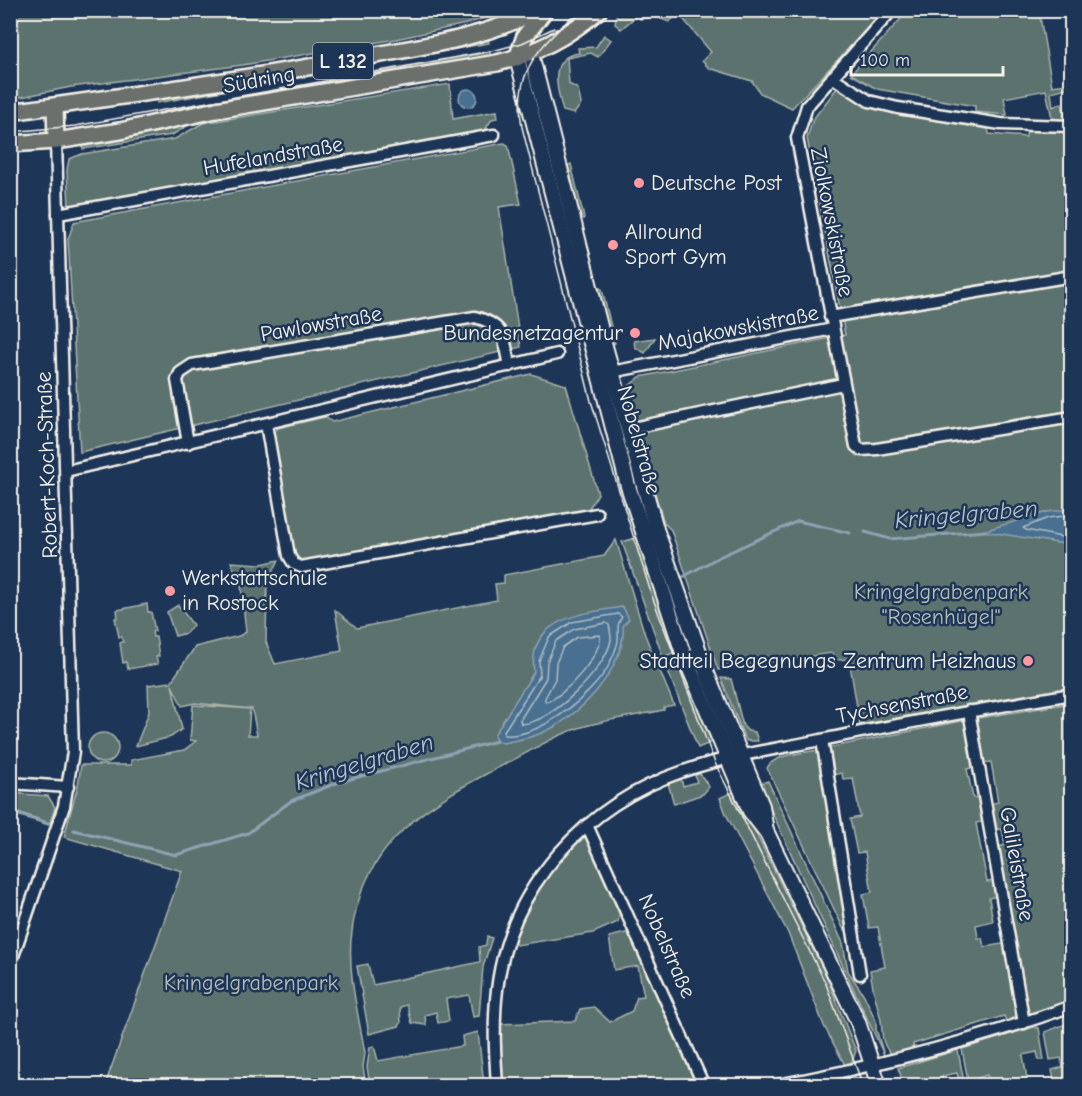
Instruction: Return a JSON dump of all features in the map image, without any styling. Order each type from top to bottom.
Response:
[{"type":"main road","name":"Südring","points":[[10,112],[268,74],[497,30],[538,10]]},
{"type":"main road","points":[[497,30],[508,33],[523,51],[544,10]]},
{"type":"main road","name":"Südring","points":[[10,144],[56,141],[166,123],[216,110],[523,51],[558,42],[599,10]]},
{"type":"main road","name":"Nobelstraße","points":[[523,51],[656,529],[735,758]]},
{"type":"main road","name":"Nobelstraße","points":[[523,51],[598,375],[646,543],[683,652],[735,758],[762,806],[767,833],[858,1022],[879,1086]]},
{"type":"main road","points":[[55,106],[56,141]]},
{"type":"street","name":"Ziolkowskistraße","points":[[833,329],[797,138],[807,106],[892,10]]},
{"type":"street","points":[[832,77],[869,101],[898,108],[1001,123],[1071,126]]},
{"type":"street","name":"Hufelandstraße","points":[[58,214],[494,135]]},
{"type":"street","name":"Robert-Koch-Straße","points":[[10,965],[56,834],[68,787],[73,730],[56,141]]},
{"type":"street","name":"Majakowskistraße","points":[[830,317],[1071,276]]},
{"type":"street","name":"Pawlowstraße","points":[[188,443],[177,380],[180,373],[192,365],[475,317],[496,325],[503,333],[510,366]]},
{"type":"street","name":"Majakowskistraße","points":[[598,375],[833,329],[856,446],[861,450],[1071,417]]},
{"type":"street","points":[[66,471],[556,354]]},
{"type":"street","points":[[628,429],[843,384]]},
{"type":"street","points":[[266,424],[289,555],[294,564],[301,567],[597,514]]},
{"type":"street","name":"Tychsenstraße","points":[[497,1086],[494,1017],[500,969],[526,900],[554,855],[587,825],[631,794],[663,779],[735,758],[969,711],[1071,694]]},
{"type":"street","name":"Galileistraße","points":[[969,711],[1024,1023]]},
{"type":"street","points":[[822,740],[860,974]]},
{"type":"street","points":[[10,783],[68,787]]},
{"type":"street","name":"Nobelstraße","points":[[587,825],[704,1086]]},
{"type":"street","points":[[772,1086],[873,1066],[1024,1023],[1071,1006]]},
{"type":"green space","points":[[11,10],[506,11],[466,24],[396,39],[243,65],[71,87],[11,99]]},
{"type":"green space","points":[[617,10],[884,11],[792,108],[760,93],[752,81],[709,68],[702,61],[711,52],[679,14],[669,22],[656,17],[640,19],[639,14],[621,29],[615,24]]},
{"type":"green space","points":[[908,11],[1039,11],[1052,86],[1067,84],[1066,74],[1071,73],[1071,87],[1051,92],[1053,107],[1062,103],[1065,120],[1052,118],[1046,90],[1004,98],[1007,115],[975,112],[975,106],[877,89],[851,74]]},
{"type":"green space","points":[[604,35],[611,40],[598,57],[591,53],[567,58],[569,84],[578,89],[581,104],[574,114],[563,111],[558,93],[558,67],[562,61],[569,56],[579,53],[578,48],[596,47]]},
{"type":"green space","points":[[488,38],[489,43],[157,103],[156,100],[169,98],[168,95]]},
{"type":"green space","points":[[490,52],[491,57],[160,118],[159,113]]},
{"type":"green space","points":[[450,84],[453,119],[497,111],[498,118],[492,119],[483,133],[69,207],[67,170],[69,159],[82,154],[175,139],[203,123]]},
{"type":"green space","name":"Kringelgrabenpark \"Rosenhügel\"","points":[[837,88],[868,105],[988,127],[989,134],[1026,137],[1027,128],[1071,131],[1071,688],[860,725],[849,659],[834,660],[832,653],[718,670],[671,530],[664,523],[633,421],[629,386],[640,377],[845,335],[807,138],[813,119]]},
{"type":"green space","points":[[197,120],[172,135],[83,149],[82,144]]},
{"type":"green space","points":[[504,143],[508,145],[521,204],[499,207],[521,347],[80,452],[68,239],[74,222]]},
{"type":"green space","points":[[571,164],[583,219],[579,216],[568,165]]},
{"type":"green space","points":[[599,288],[602,289],[615,343],[609,345],[596,294]]},
{"type":"green space","points":[[655,338],[645,353],[635,347],[634,341]]},
{"type":"green space","points":[[531,374],[566,385],[598,494],[586,513],[304,562],[294,557],[273,434],[278,428],[325,417],[332,422]]},
{"type":"green space","points":[[609,389],[695,656],[693,657],[625,458]]},
{"type":"green space","points":[[639,537],[678,651],[663,657],[622,542]]},
{"type":"green space","name":"Kringelgrabenpark","points":[[616,540],[645,635],[674,705],[664,707],[664,710],[589,725],[552,739],[480,777],[427,810],[404,829],[384,851],[368,876],[357,906],[351,940],[353,983],[365,1053],[363,1067],[366,1085],[105,1085],[182,871],[64,837],[81,765],[131,765],[131,760],[184,750],[196,741],[190,740],[193,705],[250,709],[248,735],[257,735],[252,709],[195,703],[182,706],[172,685],[182,729],[171,737],[136,746],[149,712],[148,685],[171,682],[195,647],[239,636],[246,632],[241,585],[231,562],[261,564],[279,560],[267,583],[266,642],[275,664],[342,651],[335,610],[357,628],[497,600],[495,584],[504,583],[504,575],[604,556]]},
{"type":"green space","points":[[147,604],[155,631],[152,632],[153,637],[156,637],[158,664],[128,669],[126,662],[123,663],[120,643],[123,642],[122,637],[119,637],[115,618],[118,618],[117,610]]},
{"type":"green space","points":[[178,605],[193,625],[186,633],[175,636],[167,612]]},
{"type":"green space","points":[[681,657],[714,741],[698,748],[665,664]]},
{"type":"green space","points":[[721,678],[731,679],[743,726],[748,731],[755,732],[758,741],[747,741],[744,737]]},
{"type":"green space","points":[[1071,703],[1071,1001],[1033,1015],[1027,1013],[996,848],[1005,845],[1002,829],[994,830],[990,804],[998,802],[991,762],[982,763],[973,719]]},
{"type":"green space","points":[[967,720],[977,767],[967,769],[973,798],[982,797],[986,821],[976,823],[987,882],[995,881],[997,896],[989,898],[993,921],[976,925],[978,938],[982,938],[984,947],[1008,943],[1017,1015],[1007,1023],[1004,1016],[913,1044],[914,1050],[893,1056],[883,1040],[881,1018],[870,970],[885,967],[878,927],[869,928],[863,894],[872,892],[865,852],[857,853],[850,819],[860,817],[853,778],[843,779],[842,773],[831,775],[827,748]]},
{"type":"green space","points":[[103,733],[109,734],[117,742],[117,754],[109,762],[103,763],[97,762],[89,754],[88,748],[89,742],[97,734]]},
{"type":"green space","points":[[820,751],[849,930],[844,930],[767,768],[771,763],[783,757]]},
{"type":"green space","points":[[700,774],[709,787],[703,794],[674,804],[668,783],[681,779],[683,786],[697,782],[695,775]]},
{"type":"green space","points":[[768,781],[843,943],[848,971],[864,995],[876,1021],[876,1029],[884,1055],[759,784]]},
{"type":"green space","points":[[735,791],[828,980],[856,1051],[851,1064],[846,1067],[824,1026],[788,933],[726,814],[720,798]]},
{"type":"green space","points":[[10,793],[48,796],[55,807],[50,823],[11,810]]},
{"type":"green space","points":[[588,830],[621,908],[618,922],[593,933],[516,945],[513,939],[527,907],[543,880],[563,854]]},
{"type":"green space","points":[[634,931],[700,1086],[503,1085],[499,1024],[575,1021],[580,1009],[594,1007],[610,1022],[632,1011],[637,997],[644,996],[638,966],[614,970],[609,937]]},
{"type":"green space","points":[[487,936],[492,938],[483,967],[479,1016],[473,1017],[469,995],[446,999],[449,1021],[438,1023],[436,1012],[425,1015],[426,1025],[412,1023],[407,1005],[400,1007],[401,1023],[399,1026],[369,1034],[357,966],[368,964],[373,985],[480,962],[479,947],[486,945]]},
{"type":"green space","points":[[1071,1022],[1071,1085],[1055,1085],[1052,1070],[1063,1067],[1061,1058],[1050,1060],[1045,1032]]},
{"type":"green space","points":[[1034,1027],[1039,1028],[1044,1060],[1039,1060],[1037,1052],[1023,1055],[1028,1085],[979,1085],[989,1084],[987,1075],[968,1081],[962,1049]]},
{"type":"green space","points":[[478,1032],[484,1085],[370,1085],[367,1067],[370,1047],[374,1046],[378,1061],[463,1046],[462,1036]]},
{"type":"green space","points":[[958,1050],[963,1077],[959,1081],[957,1073],[942,1076],[944,1085],[904,1085],[898,1068]]},
{"type":"water","points":[[464,89],[472,89],[477,94],[475,105],[464,107],[459,102],[459,94]]},
{"type":"water","points":[[1071,509],[1071,545],[983,531],[1047,512]]},
{"type":"water","points":[[623,607],[629,619],[623,625],[622,641],[617,658],[597,690],[584,704],[554,727],[539,734],[503,743],[497,741],[494,735],[534,672],[534,654],[539,639],[561,621],[592,612]]},
{"type":"waterway","name":"Kringelgraben","points":[[683,577],[719,557],[798,521],[850,533]]},
{"type":"waterway","name":"Kringelgraben","points":[[865,532],[890,539],[985,531]]},
{"type":"waterway","name":"Kringelgraben","points":[[74,830],[176,855],[248,833],[291,801],[339,782],[497,741]]},
{"type":"waterway","name":"Kringelgraben","points":[[10,812],[48,824]]},
{"type":"tram line","points":[[579,10],[553,35],[532,61],[521,90],[520,107],[522,127],[591,401],[652,596],[715,763],[826,984],[863,1086]]},
{"type":"tram line","points":[[10,132],[75,126],[496,50],[522,43],[554,28]]},
{"type":"place","name":"Deutsche Post","points":[[639,183]]},
{"type":"place","name":"Allround Sport Gym","points":[[613,245]]},
{"type":"place","name":"Bundesnetzagentur","points":[[635,333]]},
{"type":"place","name":"Werkstattschule in Rostock","points":[[170,591]]},
{"type":"place","name":"Stadtteil Begegnungs Zentrum Heizhaus","points":[[1028,661]]}]
